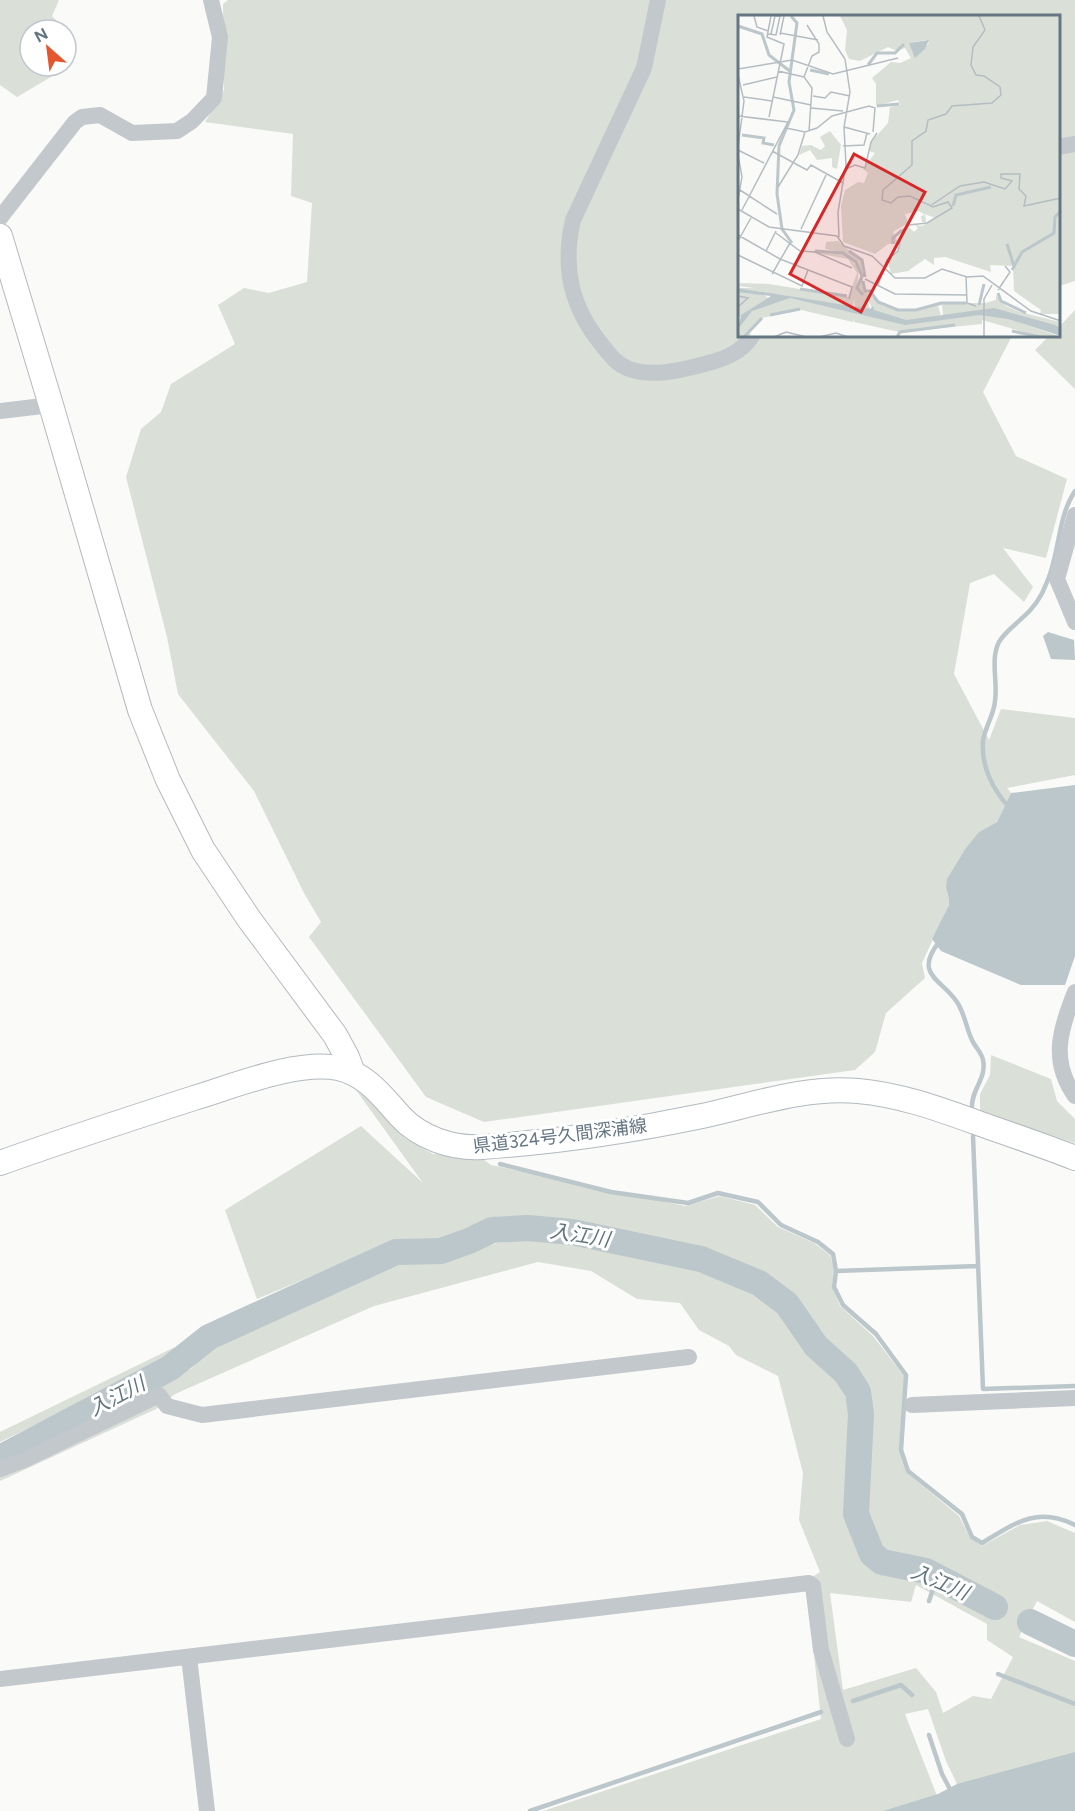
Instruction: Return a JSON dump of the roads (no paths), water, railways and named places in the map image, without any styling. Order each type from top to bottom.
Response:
[{"type":"main road","points":[[0,236],[140,710],[168,780],[203,850],[249,919],[335,1035],[347,1056],[352,1073]]},
{"type":"main road","name":"県道324号久間深浦線","points":[[0,1163],[267,1076],[308,1068],[338,1068],[367,1081],[383,1095],[402,1118],[422,1133],[457,1148],[543,1141],[640,1128],[824,1091],[856,1090],[893,1095],[946,1111],[1075,1158]]},
{"type":"street","points":[[0,218],[75,122],[82,117],[100,115],[132,133],[177,131],[192,121],[214,98],[220,36],[212,0]]},
{"type":"street","points":[[658,0],[644,68],[573,220],[568,243],[569,275],[577,307],[588,329],[615,361],[629,369],[653,374],[723,359],[739,350],[750,338]]},
{"type":"street","points":[[1060,147],[1075,144]]},
{"type":"street","points":[[0,411],[51,405]]},
{"type":"street","points":[[1075,515],[1057,579],[1075,622]]},
{"type":"street","points":[[1075,992],[1065,1016],[1060,1038],[1059,1063],[1075,1096]]},
{"type":"street","points":[[0,1469],[24,1460],[159,1395],[167,1406],[202,1415],[689,1357]]},
{"type":"street","points":[[912,1405],[1075,1398]]},
{"type":"street","points":[[0,1679],[809,1583],[813,1586],[821,1650],[847,1739]]},
{"type":"street","points":[[189,1657],[207,1811]]},
{"type":"waterway","points":[[1009,807],[997,792],[989,776],[983,750],[984,736],[995,701],[996,649],[1004,635],[1029,611],[1042,592],[1051,571],[1065,513],[1075,491]]},
{"type":"waterway","points":[[939,942],[932,953],[929,969],[957,1002],[972,1040],[983,1060],[983,1073],[972,1101],[972,1108]]},
{"type":"waterway","points":[[973,1136],[983,1389],[1075,1386]]},
{"type":"waterway","points":[[500,1164],[611,1192],[688,1203],[718,1193],[758,1202],[781,1225],[818,1242],[833,1254],[836,1271],[834,1287],[843,1305],[876,1334],[906,1375],[901,1450],[908,1471],[962,1514],[972,1537],[982,1543],[1005,1529],[1027,1519],[1038,1517],[1061,1519],[1075,1525]]},
{"type":"waterway","name":"入江川","points":[[0,1458],[170,1368],[209,1337],[396,1252],[441,1251],[492,1230],[528,1228],[572,1232],[701,1259],[759,1283],[787,1304],[816,1346],[846,1373],[858,1392],[861,1414],[856,1514],[872,1554],[882,1562],[926,1571],[995,1607]]},
{"type":"waterway","points":[[836,1271],[978,1266]]},
{"type":"waterway","points":[[929,1601],[937,1577]]},
{"type":"waterway","name":"入江川","points":[[1030,1622],[1075,1644]]},
{"type":"waterway","points":[[998,1674],[1075,1704]]},
{"type":"waterway","points":[[853,1701],[901,1685],[912,1695]]},
{"type":"waterway","points":[[530,1811],[821,1712]]},
{"type":"waterway","points":[[929,1735],[942,1774],[951,1791]]}]
